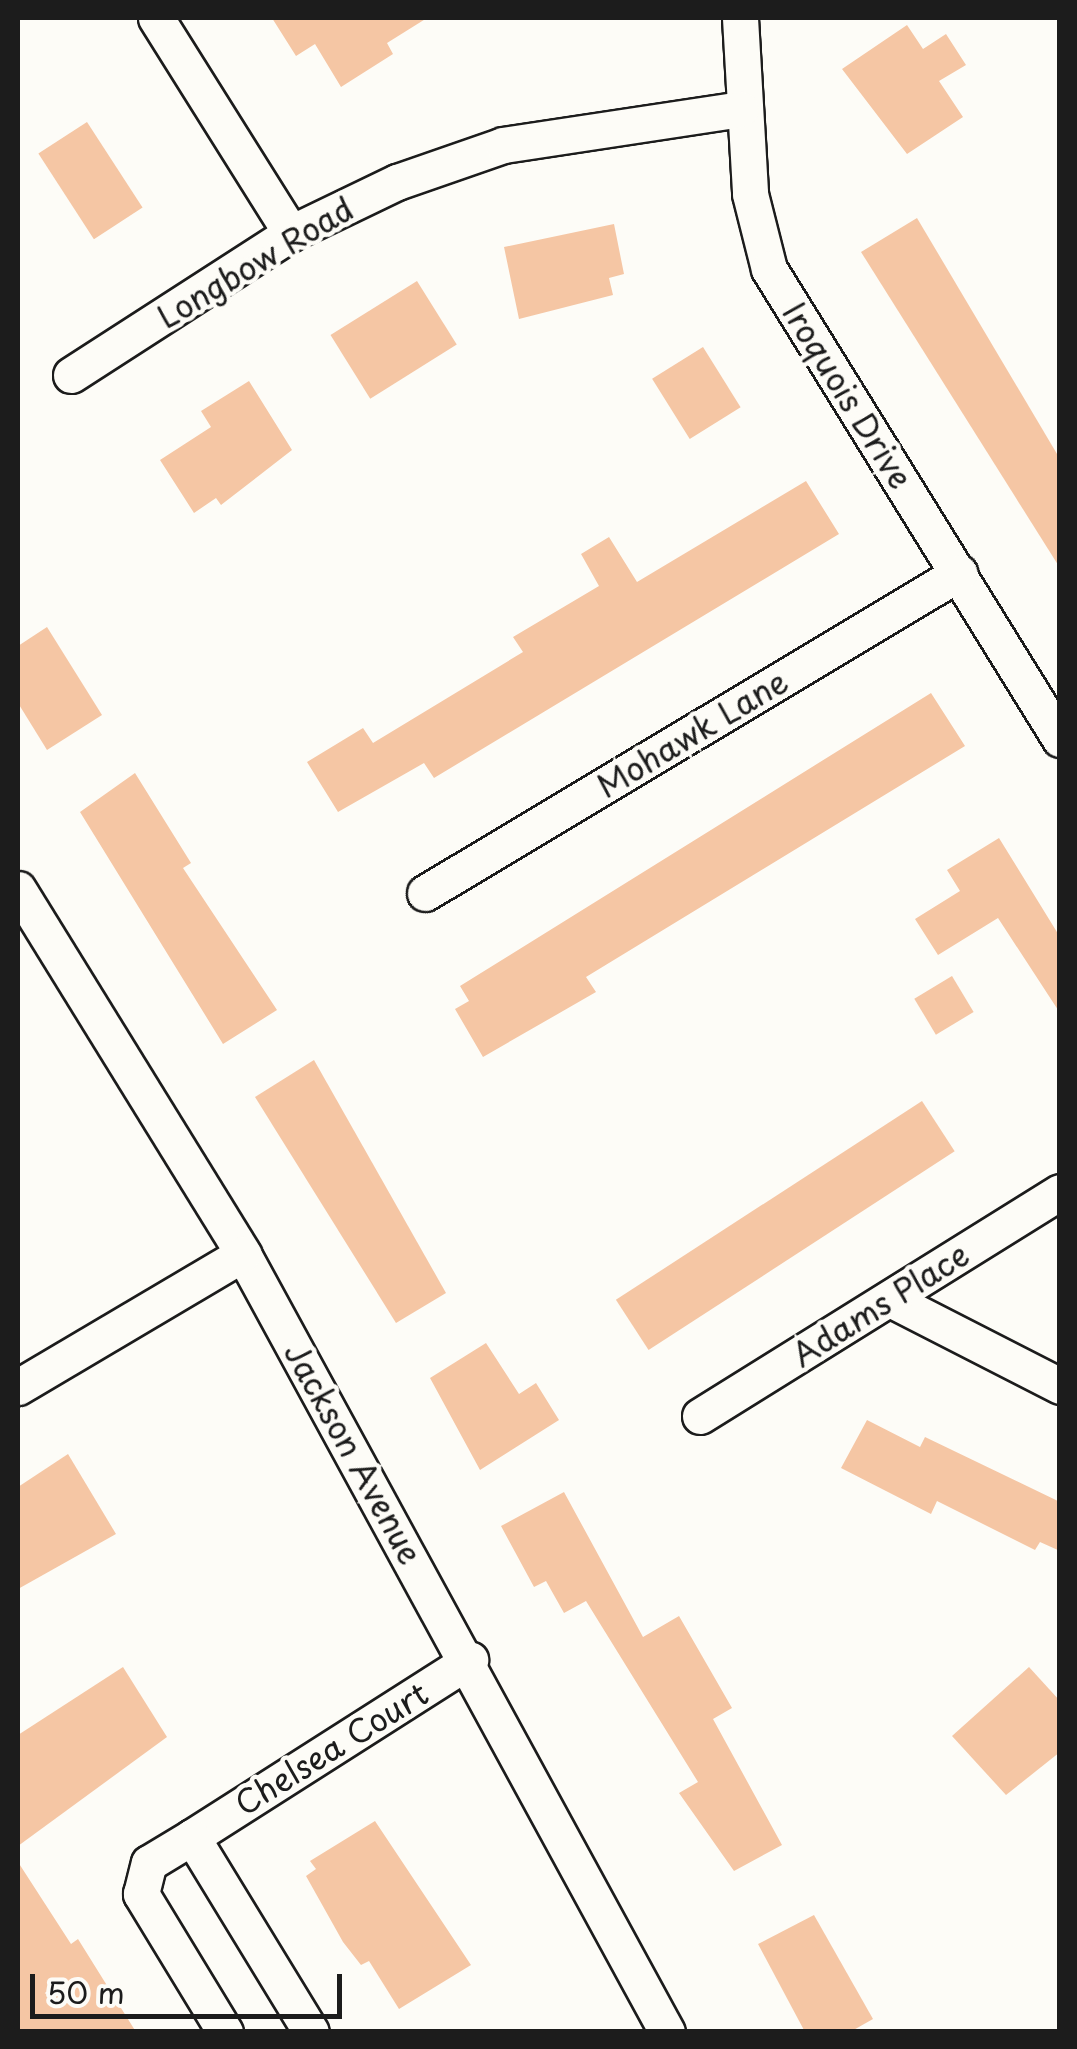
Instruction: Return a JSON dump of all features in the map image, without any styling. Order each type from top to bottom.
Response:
[{"type":"street","points":[[156,18],[291,234]]},
{"type":"street","name":"Iroquois Drive","points":[[740,18],[740,110],[770,269],[1060,738]]},
{"type":"street","name":"Longbow Road","points":[[71,374],[291,234],[397,182],[503,146],[740,110]]},
{"type":"street","name":"Mohawk Lane","points":[[424,893],[958,573]]},
{"type":"street","name":"Jackson Avenue","points":[[18,890],[242,1254],[470,1660],[667,2032]]},
{"type":"street","name":"Adams Place","points":[[700,1416],[1060,1192]]},
{"type":"street","points":[[18,1387],[242,1254]]},
{"type":"street","points":[[890,1298],[1060,1386]]},
{"type":"street","name":"Chelsea Court","points":[[226,2032],[141,1894],[149,1863],[470,1660]]},
{"type":"street","points":[[192,1836],[311,2032]]},
{"type":"building","points":[[272,18],[427,18],[387,43],[393,54],[341,87],[315,44],[296,56]]},
{"type":"building","points":[[907,25],[923,49],[946,34],[966,65],[939,81],[963,117],[907,154],[842,69]]},
{"type":"building","points":[[87,122],[143,208],[94,239],[38,154]]},
{"type":"building","points":[[917,218],[1060,459],[1060,568],[861,252]]},
{"type":"building","points":[[614,224],[624,274],[609,278],[613,295],[519,319],[504,247]]},
{"type":"building","points":[[417,281],[457,345],[370,399],[330,335]]},
{"type":"building","points":[[703,347],[741,407],[690,439],[652,379]]},
{"type":"building","points":[[249,381],[292,450],[221,505],[216,498],[194,513],[160,460],[211,427],[201,411]]},
{"type":"building","points":[[806,481],[839,534],[434,778],[424,763],[338,812],[307,762],[363,728],[373,743],[523,652],[513,637],[599,586],[581,554],[609,537],[637,582]]},
{"type":"building","points":[[47,627],[102,715],[47,750],[18,703],[18,646]]},
{"type":"building","points":[[931,693],[965,746],[586,977],[596,992],[483,1057],[455,1009],[469,1001],[460,986]]},
{"type":"building","points":[[135,773],[191,863],[183,868],[277,1010],[223,1044],[80,812]]},
{"type":"building","points":[[999,838],[1060,937],[1060,1013],[998,918],[938,955],[915,919],[960,891],[947,870]]},
{"type":"building","points":[[952,976],[974,1012],[936,1035],[914,999]]},
{"type":"building","points":[[314,1060],[446,1293],[396,1323],[255,1097]]},
{"type":"building","points":[[922,1101],[955,1151],[649,1350],[616,1300]]},
{"type":"building","points":[[486,1343],[519,1394],[536,1383],[559,1420],[480,1470],[430,1378]]},
{"type":"building","points":[[867,1420],[920,1447],[925,1437],[1060,1502],[1060,1551],[1040,1542],[1035,1550],[937,1501],[931,1514],[841,1468]]},
{"type":"building","points":[[68,1454],[116,1534],[18,1589],[18,1487]]},
{"type":"building","points":[[564,1492],[643,1637],[679,1616],[732,1708],[713,1719],[782,1845],[734,1871],[679,1793],[698,1782],[586,1601],[564,1613],[546,1581],[534,1587],[501,1526]]},
{"type":"building","points":[[123,1667],[167,1737],[18,1846],[18,1735]]},
{"type":"building","points":[[1029,1667],[1060,1701],[1060,1752],[1006,1795],[952,1736]]},
{"type":"building","points":[[375,1821],[471,1965],[399,2009],[369,1961],[361,1965],[343,1942],[306,1876],[316,1869],[310,1861]]},
{"type":"building","points":[[18,1862],[71,1944],[78,1939],[136,2032],[18,2032]]},
{"type":"building","points":[[814,1915],[873,2019],[850,2032],[805,2032],[758,1944]]}]
